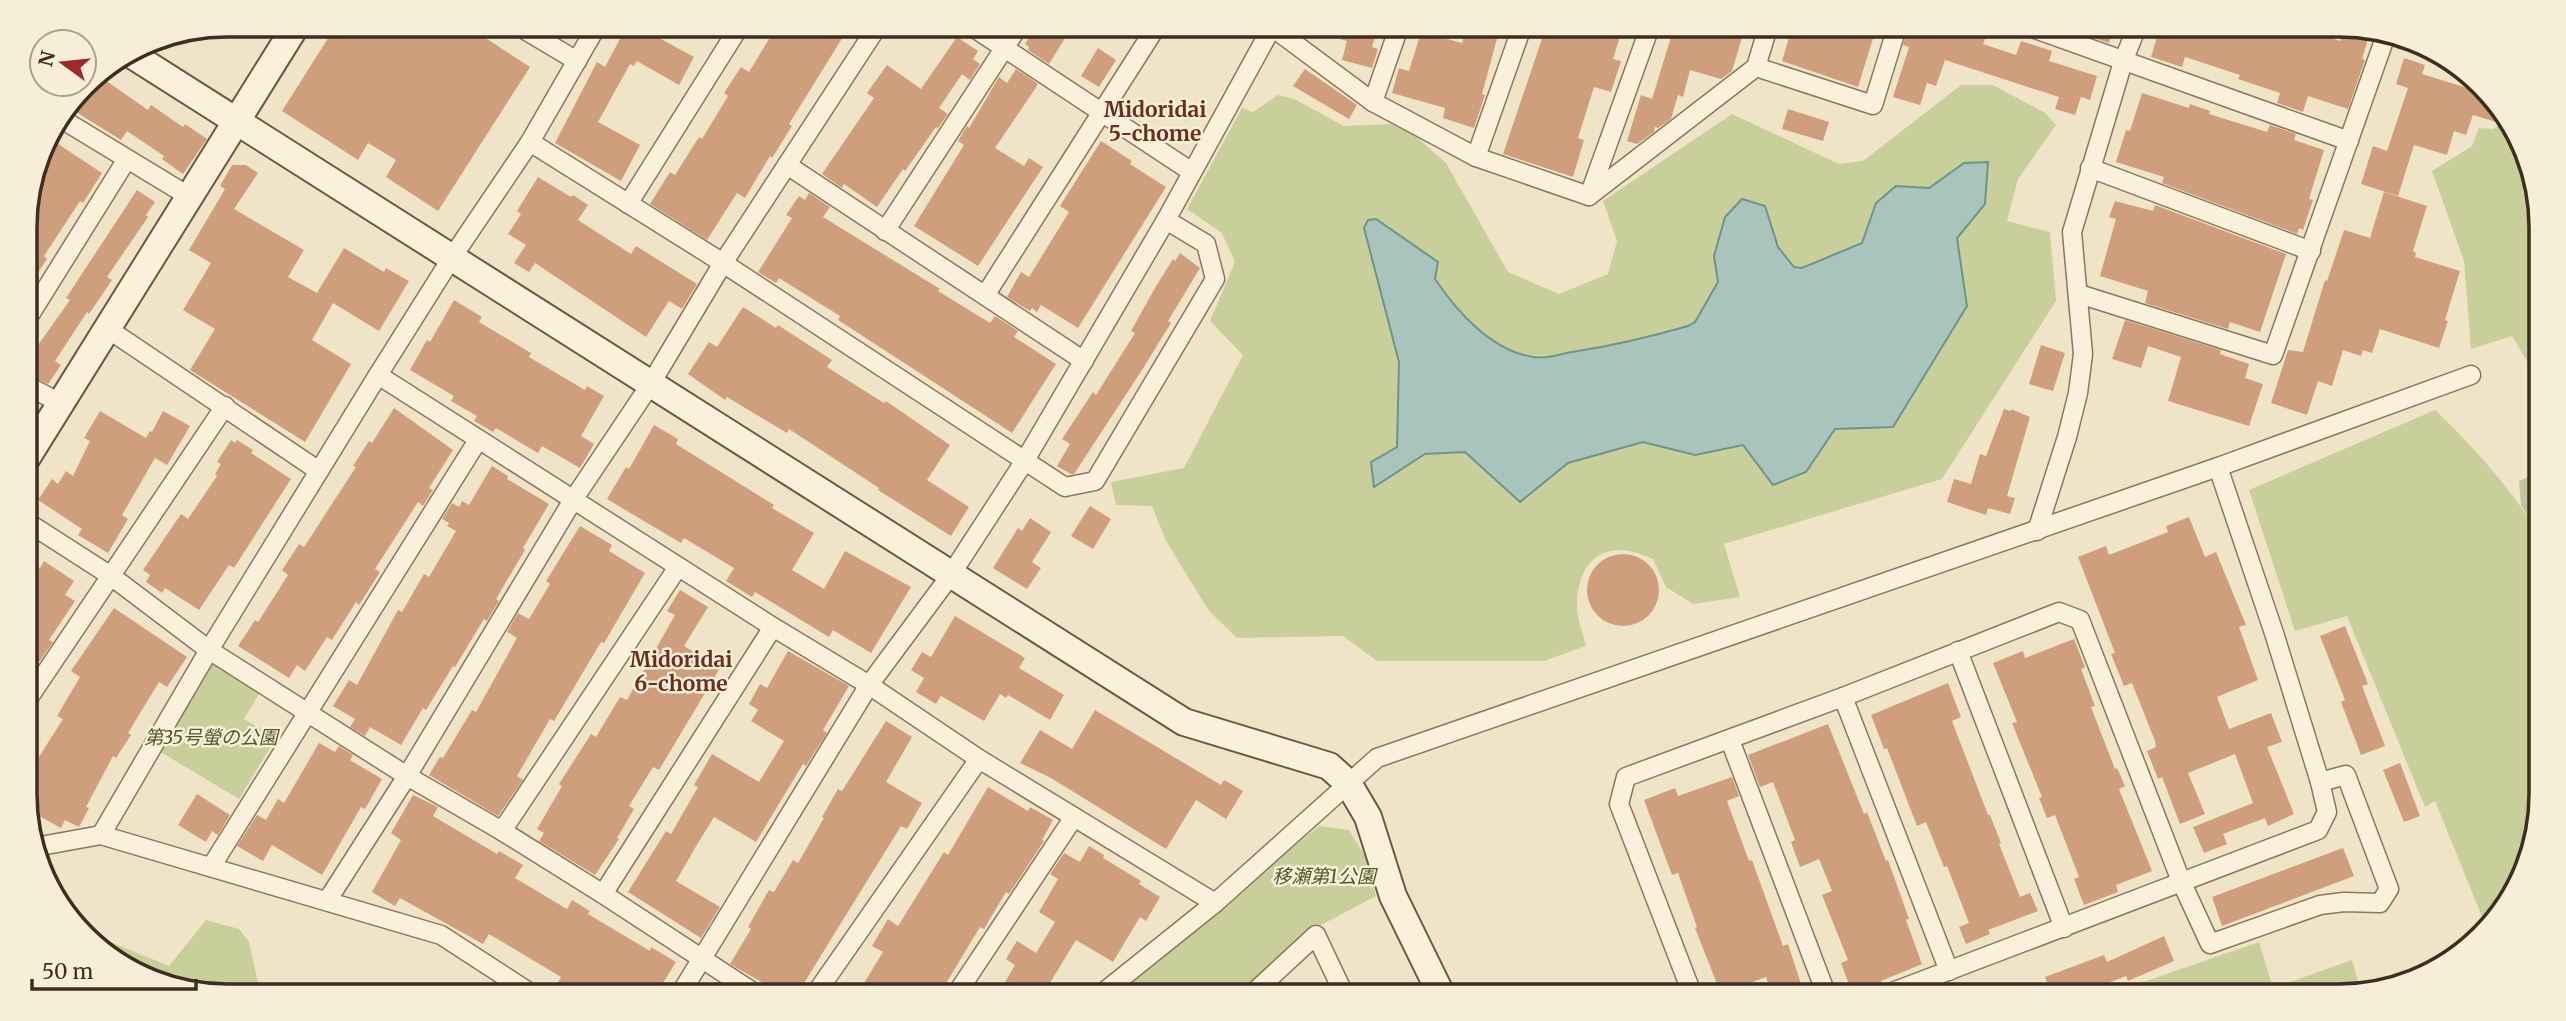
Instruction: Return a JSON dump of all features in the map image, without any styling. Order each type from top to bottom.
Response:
[{"type":"street","points":[[37,442],[289,37]]},
{"type":"street","points":[[537,37],[577,61]]},
{"type":"street","points":[[101,835],[209,650],[378,375],[530,142],[591,37]]},
{"type":"street","points":[[628,204],[733,37]]},
{"type":"street","points":[[327,901],[407,776],[573,500],[650,385],[723,263],[870,37]]},
{"type":"street","points":[[988,37],[1192,172]]},
{"type":"street","points":[[885,231],[1012,37]]},
{"type":"street","points":[[986,294],[1150,37]]},
{"type":"street","points":[[687,984],[869,685],[950,576],[1024,462],[1166,220],[1267,37]]},
{"type":"street","points":[[1287,37],[1373,102],[1476,157],[1588,196]]},
{"type":"street","points":[[1373,102],[1396,37]]},
{"type":"street","points":[[1476,157],[1518,37]]},
{"type":"street","points":[[1588,196],[1646,37]]},
{"type":"street","points":[[1588,196],[1756,67],[1765,37]]},
{"type":"street","points":[[1756,67],[1873,105],[1894,37]]},
{"type":"street","points":[[2056,37],[2350,141]]},
{"type":"street","points":[[2037,531],[2078,393],[2083,354],[2072,232],[2133,37]]},
{"type":"street","points":[[2079,293],[2273,355],[2384,42]]},
{"type":"street","points":[[138,59],[1184,722],[1329,766],[1348,783],[1368,817],[1393,896],[1436,984]]},
{"type":"street","points":[[68,123],[190,197]]},
{"type":"street","points":[[530,142],[723,263],[1065,487],[1095,481],[1215,279],[1206,244],[1166,220]]},
{"type":"street","points":[[37,303],[127,159]]},
{"type":"street","points":[[787,165],[1084,360]]},
{"type":"street","points":[[2090,168],[2311,251]]},
{"type":"street","points":[[108,329],[319,471]]},
{"type":"street","points":[[378,375],[773,627],[869,685],[979,759],[1215,903]]},
{"type":"street","points":[[1114,984],[1215,903],[1377,758],[2037,531],[2470,375]]},
{"type":"street","points":[[37,391],[62,404]]},
{"type":"street","points":[[37,686],[225,406]]},
{"type":"street","points":[[211,867],[478,440]]},
{"type":"street","points":[[1914,984],[2318,830],[2327,812],[2320,782],[2274,633],[2218,467]]},
{"type":"street","points":[[37,528],[111,576],[209,650],[407,776],[603,894],[740,984]]},
{"type":"street","points":[[502,831],[678,567]]},
{"type":"street","points":[[1688,984],[1619,804],[1626,777],[1843,697],[2059,612],[2080,620],[2181,881],[2210,944],[2320,905],[2344,902],[2381,904],[2389,889],[2346,775],[2320,782]]},
{"type":"street","points":[[603,894],[773,627]]},
{"type":"street","points":[[1958,651],[2064,928]]},
{"type":"street","points":[[1843,697],[1949,971]]},
{"type":"street","points":[[1730,740],[1822,984]]},
{"type":"street","points":[[822,984],[979,759]]},
{"type":"street","points":[[963,984],[1074,817]]},
{"type":"street","points":[[44,845],[101,835],[211,867],[441,935],[517,984]]},
{"type":"street","points":[[1263,984],[1316,935],[1339,984]]},
{"type":"green space","points":[[1961,85],[1993,85],[2045,113],[2056,125],[2018,179],[2007,221],[2050,232],[2056,301],[1942,479],[1724,544],[1740,597],[1693,604],[1666,587],[1653,559],[1624,550],[1611,551],[1591,562],[1579,586],[1578,613],[1586,646],[1544,661],[1377,661],[1343,636],[1237,638],[1209,611],[1166,541],[1152,506],[1116,505],[1111,482],[1184,468],[1243,355],[1210,321],[1235,262],[1222,233],[1187,209],[1242,108],[1253,112],[1278,95],[1294,99],[1344,126],[1391,124],[1413,134],[1446,163],[1508,272],[1559,294],[1608,274],[1617,241],[1603,201],[1732,114],[1839,164],[1863,161]],"holes":[[[1964,163],[1985,204],[1957,238],[1967,306],[1835,429],[1806,472],[1743,445],[1695,455],[1643,442],[1568,463],[1520,502],[1465,452],[1425,454],[1371,462],[1397,447],[1399,362],[1364,228],[1368,220],[1376,219],[1437,262],[1435,279],[1449,299],[1487,337],[1508,350],[1525,355],[1547,356],[1623,344],[1695,322],[1718,282],[1714,256],[1765,206],[1778,247],[1794,267],[1802,268],[1862,243],[1876,203],[1896,186],[1929,188]]]},
{"type":"green space","points":[[2500,125],[2510,142],[2523,177],[2528,202],[2528,363],[2512,336],[2471,349],[2464,261],[2432,171],[2472,146],[2479,128],[2493,129]]},
{"type":"green space","points":[[2435,410],[2492,470],[2529,519],[2528,819],[2523,844],[2510,879],[2483,919],[2435,801],[2425,807],[2347,616],[2295,631],[2249,490]]},
{"type":"green space","points":[[2529,477],[2529,518],[2521,505],[2519,481]]},
{"type":"green space","name":"第35号螢の公園","points":[[211,663],[260,692],[244,719],[276,738],[239,799],[159,751]]},
{"type":"green space","name":"移瀬第1公園","points":[[1319,826],[1349,830],[1367,859],[1376,896],[1321,925],[1256,984],[1130,984],[1190,931]]},
{"type":"green space","points":[[206,920],[239,929],[249,942],[258,984],[189,981],[142,965],[104,940],[169,966]]},
{"type":"green space","points":[[2259,942],[2272,984],[2138,984]]},
{"type":"green space","points":[[2352,960],[2359,983],[2284,984]]},
{"type":"water","points":[[1988,162],[1985,204],[1957,238],[1967,306],[1893,427],[1835,429],[1806,472],[1773,485],[1743,445],[1695,455],[1643,442],[1568,463],[1520,502],[1465,452],[1425,454],[1374,487],[1371,462],[1397,447],[1399,362],[1364,228],[1368,220],[1376,219],[1438,262],[1435,279],[1465,317],[1490,339],[1519,354],[1543,357],[1631,341],[1695,322],[1718,282],[1714,256],[1725,217],[1742,199],[1765,206],[1778,247],[1794,267],[1802,268],[1862,243],[1876,203],[1896,186],[1929,188],[1964,163]]},
{"type":"building","points":[[329,37],[484,37],[530,67],[438,211],[386,177],[396,160],[368,143],[358,160],[282,111]]},
{"type":"building","points":[[621,37],[660,37],[694,57],[679,85],[637,61],[634,66],[630,64],[598,122],[640,145],[621,181],[555,143],[597,62],[605,67]]},
{"type":"building","points":[[770,37],[843,37],[789,124],[792,126],[772,158],[770,156],[745,198],[737,193],[707,240],[650,204],[670,172],[675,175],[699,137],[702,139],[728,96],[724,93],[741,67],[749,72]]},
{"type":"building","points":[[957,37],[978,51],[973,59],[980,64],[970,80],[962,74],[939,108],[948,114],[905,171],[903,169],[877,207],[844,184],[842,188],[822,174],[874,98],[867,93],[887,65],[921,89]]},
{"type":"building","points":[[1029,37],[1066,37],[1049,64],[1028,50],[1029,47],[1025,44]]},
{"type":"building","points":[[1333,37],[1375,37],[1372,47],[1378,49],[1372,68],[1342,60],[1347,41]]},
{"type":"building","points":[[1419,37],[1440,37],[1462,43],[1464,37],[1497,37],[1482,94],[1485,95],[1474,128],[1443,118],[1445,108],[1392,93],[1399,68],[1409,71]]},
{"type":"building","points":[[1543,37],[1620,37],[1613,59],[1621,61],[1611,92],[1594,87],[1578,138],[1584,140],[1573,177],[1503,154]]},
{"type":"building","points":[[1671,37],[1742,37],[1732,71],[1721,79],[1690,70],[1683,97],[1678,95],[1671,119],[1658,128],[1655,127],[1654,132],[1637,144],[1627,141],[1641,95],[1652,99]]},
{"type":"building","points":[[1789,37],[1873,37],[1858,87],[1782,61]]},
{"type":"building","points":[[1905,37],[1986,37],[1983,44],[2016,55],[2021,41],[2052,51],[2049,61],[2097,76],[2090,100],[2081,97],[2075,115],[2055,109],[2059,97],[1945,60],[1936,86],[1927,83],[1920,105],[1893,97],[1909,47],[1903,45]]},
{"type":"building","points":[[2091,37],[2111,37],[2109,43]]},
{"type":"building","points":[[2157,37],[2328,37],[2340,41],[2341,37],[2368,39],[2362,59],[2365,60],[2348,109],[2308,96],[2303,112],[2277,103],[2280,93],[2238,79],[2240,75],[2185,57],[2182,67],[2151,57]]},
{"type":"building","points":[[1098,48],[1116,60],[1099,87],[1081,76]]},
{"type":"building","points":[[2404,58],[2425,65],[2422,74],[2470,89],[2498,123],[2473,115],[2466,135],[2454,131],[2447,155],[2414,145],[2398,196],[2361,184],[2373,146],[2387,151],[2408,88],[2396,84]]},
{"type":"building","points":[[1016,69],[1037,83],[1037,86],[995,148],[1024,166],[1029,158],[1043,167],[978,266],[914,226],[964,145],[958,141],[967,126],[969,128],[999,77],[1007,83]]},
{"type":"building","points":[[1305,69],[1357,105],[1349,119],[1293,86]]},
{"type":"building","points":[[106,80],[148,110],[151,105],[183,127],[185,124],[207,139],[183,174],[162,159],[164,156],[127,131],[121,140],[76,112],[87,98],[98,98],[98,87]]},
{"type":"building","points":[[2142,93],[2189,108],[2190,104],[2210,111],[2209,114],[2267,132],[2270,125],[2296,134],[2294,140],[2324,150],[2303,230],[2299,228],[2297,234],[2162,183],[2164,177],[2116,162],[2126,130],[2130,131]]},
{"type":"building","points":[[1788,109],[1829,122],[1823,141],[1782,129]]},
{"type":"building","points":[[1101,141],[1166,187],[1078,328],[1041,305],[1037,312],[1032,308],[1030,311],[1007,297],[1021,272],[1029,277],[1069,212],[1060,206]]},
{"type":"building","points":[[56,142],[102,173],[44,256],[47,259],[37,274],[37,214],[40,189]]},
{"type":"building","points":[[232,165],[246,165],[258,173],[234,209],[304,250],[288,277],[317,293],[344,248],[384,272],[386,268],[409,281],[379,331],[333,303],[312,340],[351,364],[305,442],[190,370],[215,329],[183,310],[211,263],[189,250],[225,189],[220,186]]},
{"type":"building","points":[[538,177],[588,205],[578,220],[631,254],[636,246],[697,284],[682,309],[669,301],[646,337],[535,263],[529,272],[514,263],[526,245],[508,234],[521,214],[517,211]]},
{"type":"building","points":[[137,190],[155,202],[146,215],[148,217],[107,277],[112,280],[55,361],[61,365],[48,384],[37,379],[37,346],[70,300],[66,298]]},
{"type":"building","points":[[2384,192],[2427,206],[2413,251],[2416,253],[2415,257],[2460,271],[2439,348],[2380,329],[2372,353],[2363,350],[2361,356],[2343,350],[2332,386],[2318,381],[2307,415],[2271,403],[2288,350],[2303,352],[2344,230],[2370,238]]},
{"type":"building","points":[[809,193],[830,207],[823,217],[990,323],[995,316],[1018,331],[1014,337],[1056,364],[1012,433],[838,320],[840,316],[779,278],[776,283],[758,272],[792,218],[786,215],[799,196],[805,200]]},
{"type":"building","points":[[2115,201],[2153,211],[2155,205],[2286,254],[2260,332],[2230,322],[2228,329],[2145,303],[2148,291],[2100,276],[2116,219],[2109,217]]},
{"type":"building","points":[[1180,253],[1200,268],[1142,370],[1074,474],[1071,474],[1057,466],[1070,444],[1062,439],[1093,392],[1096,395],[1135,333],[1131,331],[1155,288],[1173,259],[1175,261]]},
{"type":"building","points":[[454,300],[482,317],[479,322],[531,353],[529,357],[585,390],[587,386],[604,396],[581,436],[594,444],[580,468],[542,446],[538,453],[496,428],[493,432],[474,421],[477,416],[451,401],[454,396],[410,370]]},
{"type":"building","points":[[743,307],[776,328],[778,325],[832,360],[827,367],[884,403],[886,401],[950,445],[927,480],[969,507],[951,536],[789,429],[787,433],[727,397],[725,400],[688,374],[709,342],[717,347]]},
{"type":"building","points":[[2125,320],[2221,350],[2220,354],[2249,364],[2245,378],[2263,384],[2249,426],[2168,401],[2181,357],[2148,346],[2141,368],[2112,359]]},
{"type":"building","points":[[2041,345],[2065,353],[2053,391],[2029,384]]},
{"type":"building","points":[[394,408],[453,450],[429,488],[433,490],[423,506],[418,502],[375,569],[380,572],[359,605],[356,602],[332,640],[327,637],[305,671],[297,665],[289,678],[238,646],[255,620],[258,622],[288,575],[282,570],[299,544],[304,547],[356,467],[353,466],[369,441],[372,443]]},
{"type":"building","points":[[2004,409],[2030,417],[2007,496],[2015,498],[2010,514],[1988,508],[1986,515],[1947,502],[1954,479],[1971,484],[1980,454],[1986,456]]},
{"type":"building","points":[[100,411],[146,438],[163,411],[190,426],[167,465],[155,458],[122,515],[128,519],[108,553],[78,535],[82,529],[38,500],[52,479],[58,484],[66,471],[73,476],[90,441],[84,438]]},
{"type":"building","points":[[654,425],[678,439],[676,444],[814,533],[792,570],[824,589],[845,551],[911,587],[871,653],[833,630],[829,637],[755,592],[752,597],[726,581],[734,568],[684,538],[681,543],[607,499],[626,467],[629,469]]},
{"type":"building","points":[[231,440],[235,443],[237,440],[253,450],[251,453],[291,479],[234,568],[229,565],[199,610],[165,588],[162,593],[146,582],[150,575],[143,570],[181,514],[188,519],[217,476],[215,474],[221,464],[217,462]]},
{"type":"building","points":[[492,466],[508,476],[507,479],[549,504],[523,548],[525,550],[496,599],[499,601],[487,621],[484,619],[455,667],[453,666],[426,710],[423,708],[401,745],[370,727],[365,736],[350,727],[355,719],[333,706],[349,680],[357,685],[398,610],[402,612],[424,574],[429,577],[456,531],[442,519],[452,503],[459,507],[462,501],[469,505]]},
{"type":"building","points":[[1090,506],[1111,519],[1093,549],[1071,536]]},
{"type":"building","points":[[2189,517],[2205,557],[2216,552],[2246,625],[2239,627],[2258,680],[2217,697],[2229,729],[2271,713],[2282,742],[2267,747],[2294,814],[2268,826],[2265,818],[2223,834],[2227,844],[2204,853],[2193,827],[2253,803],[2235,754],[2188,773],[2205,814],[2180,824],[2162,777],[2158,779],[2147,751],[2156,747],[2155,741],[2132,683],[2124,686],[2111,654],[2115,653],[2078,557],[2106,546],[2109,555],[2168,532],[2166,526]]},
{"type":"building","points":[[1030,518],[1051,532],[1032,562],[1041,568],[1027,589],[993,568],[1018,528],[1022,531]]},
{"type":"building","points":[[580,526],[612,545],[609,551],[645,573],[554,721],[550,719],[517,776],[523,780],[498,816],[429,775],[440,757],[443,758],[472,710],[476,712],[517,638],[507,632],[518,613],[529,619],[550,584],[546,581]]},
{"type":"building","points":[[1630,554],[1649,564],[1657,576],[1657,604],[1649,616],[1637,624],[1616,626],[1597,616],[1589,604],[1587,583],[1597,564],[1609,556]]},
{"type":"building","points":[[44,561],[74,581],[65,595],[75,601],[49,640],[53,642],[37,665],[37,566],[40,568]]},
{"type":"building","points":[[680,590],[708,607],[684,646],[720,668],[659,770],[653,767],[629,806],[634,809],[617,838],[619,839],[595,875],[539,841],[544,833],[537,829],[562,786],[559,784],[591,734],[596,737],[620,697],[627,700],[675,615],[667,611]]},
{"type":"building","points":[[114,608],[187,657],[167,687],[159,682],[128,733],[131,735],[116,758],[113,756],[86,807],[89,808],[79,827],[65,820],[61,828],[38,815],[37,760],[63,719],[57,716],[80,677],[71,671]]},
{"type":"building","points":[[955,616],[1025,658],[1019,668],[1064,695],[1050,720],[1008,695],[1006,698],[1000,694],[984,721],[941,696],[936,704],[916,692],[924,678],[911,670],[922,652],[931,657]]},
{"type":"building","points":[[2345,626],[2368,684],[2362,686],[2385,746],[2361,755],[2341,702],[2345,700],[2320,636]]},
{"type":"building","points":[[2074,639],[2085,667],[2081,669],[2095,706],[2091,707],[2115,769],[2117,768],[2125,786],[2119,789],[2152,871],[2116,885],[2118,892],[2084,905],[2074,879],[2079,877],[2055,815],[2047,818],[2039,798],[2042,797],[2012,723],[2017,722],[1993,663],[2023,651],[2025,658]]},
{"type":"building","points":[[788,651],[849,686],[823,730],[827,733],[806,766],[803,764],[756,842],[714,817],[695,848],[676,881],[720,907],[701,938],[628,892],[666,831],[671,834],[698,787],[694,785],[712,754],[759,782],[784,741],[751,721],[758,710],[749,704],[760,684],[767,688]]},
{"type":"building","points":[[1948,683],[1961,717],[1952,721],[2001,843],[1999,844],[2020,897],[2030,893],[2038,911],[1988,930],[1990,934],[1966,944],[1959,927],[1969,923],[1947,866],[1944,867],[1926,822],[1917,826],[1887,748],[1884,749],[1871,715]]},
{"type":"building","points":[[1095,710],[1221,785],[1224,780],[1243,791],[1226,819],[1196,800],[1166,849],[1051,778],[1020,763],[1040,730],[1072,749]]},
{"type":"building","points":[[886,721],[912,737],[886,782],[922,803],[907,829],[901,826],[803,984],[765,984],[730,964],[751,929],[748,927],[769,890],[774,892],[793,860],[798,863],[838,789],[842,791]]},
{"type":"building","points":[[1828,724],[1864,814],[1867,812],[1886,861],[1888,860],[1922,964],[1881,981],[1882,984],[1849,984],[1841,963],[1848,960],[1822,895],[1832,891],[1819,859],[1800,867],[1791,842],[1795,840],[1773,782],[1760,787],[1748,755]]},
{"type":"building","points":[[319,743],[335,752],[339,746],[353,755],[350,760],[382,779],[365,809],[361,807],[322,875],[272,845],[263,861],[237,846],[257,815],[266,820],[278,799],[284,803]]},
{"type":"building","points":[[2400,763],[2420,816],[2404,822],[2383,770]]},
{"type":"building","points":[[1732,777],[1739,796],[1727,801],[1783,946],[1788,944],[1801,984],[1769,984],[1766,977],[1747,984],[1717,984],[1695,928],[1697,927],[1678,873],[1672,875],[1644,800],[1675,788],[1678,796]]},
{"type":"building","points":[[988,787],[1028,811],[1030,807],[1053,820],[1042,840],[1044,841],[1009,894],[1006,892],[984,929],[980,927],[946,984],[863,984],[883,952],[872,946],[888,919],[898,926],[944,852],[948,855]]},
{"type":"building","points":[[197,794],[230,815],[218,835],[212,831],[206,842],[178,825]]},
{"type":"building","points":[[413,795],[438,807],[433,816],[497,854],[499,851],[523,865],[515,878],[567,909],[572,900],[590,911],[588,914],[650,951],[651,947],[676,962],[662,984],[557,984],[561,977],[489,934],[483,944],[400,898],[395,906],[372,892],[401,840],[391,833]]},
{"type":"building","points":[[1089,846],[1160,897],[1146,921],[1140,917],[1113,962],[1076,940],[1049,984],[1004,984],[1015,965],[1006,959],[1017,941],[1036,953],[1055,922],[1039,912],[1058,879],[1050,874],[1064,853],[1080,862]]},
{"type":"building","points":[[2343,848],[2354,876],[2222,926],[2212,897]]},
{"type":"building","points":[[2164,936],[2174,961],[2128,981],[2126,976],[2105,984],[2048,984],[2045,977],[2104,955],[2107,962]]},
{"type":"district","name":"Midoridai 5-chome","points":[[1155,121]]},
{"type":"district","name":"Midoridai 6-chome","points":[[681,671]]}]
